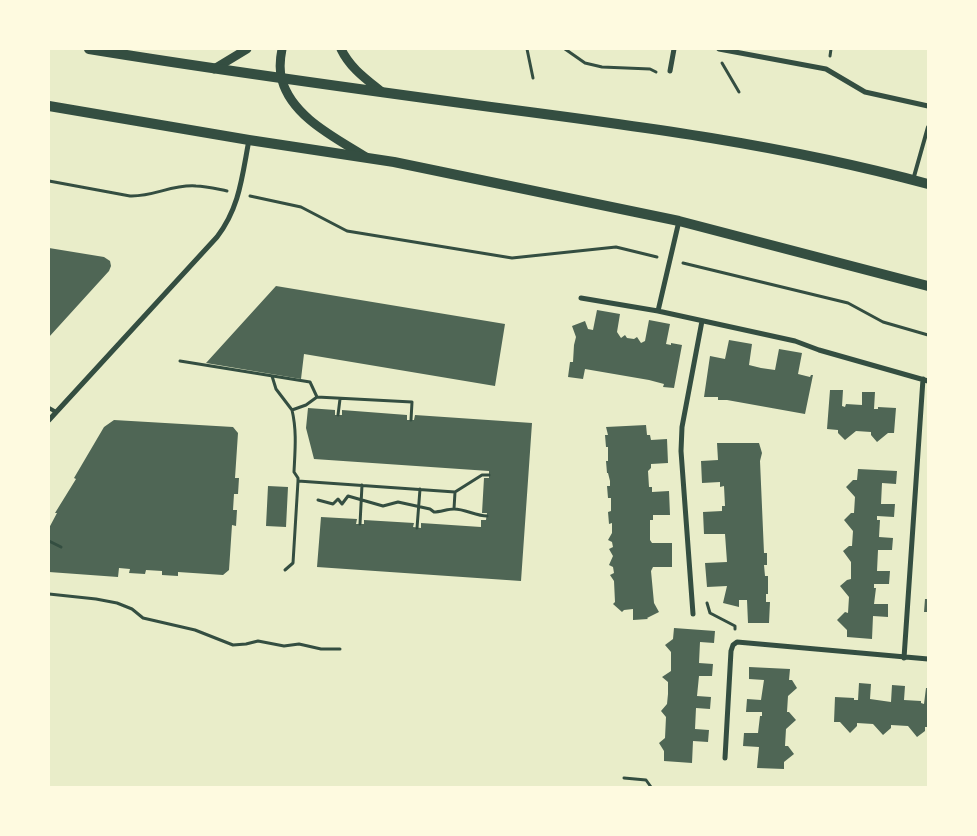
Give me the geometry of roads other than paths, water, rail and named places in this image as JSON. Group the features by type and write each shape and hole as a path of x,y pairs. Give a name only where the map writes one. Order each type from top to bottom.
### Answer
{"main road":[{"path":"89,49 281,79 654,128 766,147 928,184"},
{"path":"49,106 249,140 366,157 679,221 928,286"}],"street":[{"path":"214,69 248,49"},
{"path":"282,49 281,79 288,94 307,117 319,127 366,157"},
{"path":"341,49 349,64 382,92"},
{"path":"670,71 674,49"},
{"path":"719,49 826,69 865,92 928,106"},
{"path":"49,420 217,237 226,224 239,194 249,140"},
{"path":"658,311 679,221"},
{"path":"581,298 658,311 795,341 818,350 926,380 904,658"},
{"path":"693,614 681,451 682,427 702,322"},
{"path":"725,758 732,651 733,645 737,642 928,660"}],"lane":[{"path":"913,180 928,127"},
{"path":"49,408 56,412"}]}
